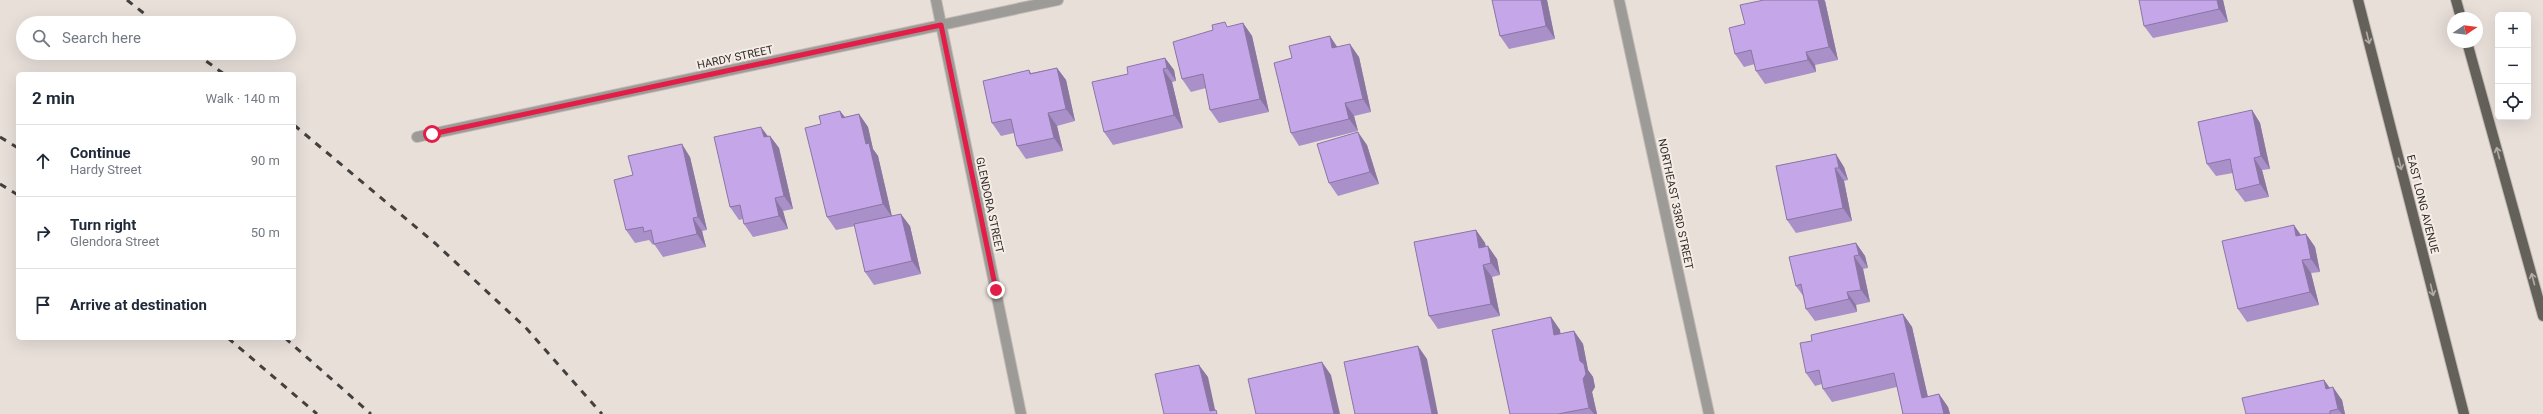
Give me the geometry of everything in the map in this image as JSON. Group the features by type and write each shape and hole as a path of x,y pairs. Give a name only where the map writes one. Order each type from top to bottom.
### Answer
{"main road":[{"name":"EAST LONG AVENUE","path":"2358,0 2464,414"},
{"path":"2456,0 2459,12"},
{"path":"2469,48 2543,316"}],"street":[{"name":"GLENDORA STREET","path":"936,0 1021,414"},
{"name":"HARDY STREET","path":"417,137 1058,0"},
{"name":"NORTHEAST 33RD STREET","path":"1619,0 1709,414"}],"building":[{"path":"1492,0 1541,0 1546,26 1500,36"},
{"path":"1764,0 1818,0 1829,47 1806,52 1808,60 1756,71 1751,50 1735,54 1729,28 1745,24 1740,5"},
{"path":"2139,0 2217,0 2219,9 2144,26"},
{"path":"1225,22 1227,27 1243,23 1260,99 1210,110 1203,74 1182,79 1173,42 1213,30 1212,25"},
{"path":"1330,36 1332,48 1350,44 1363,99 1345,103 1349,119 1291,133 1274,63 1292,58 1289,46"},
{"path":"1165,58 1167,68 1163,69 1174,115 1104,132 1092,82 1128,74 1127,67"},
{"path":"1057,68 1066,109 1048,113 1054,138 1017,146 1011,119 992,123 983,81 1029,70 1030,74"},
{"path":"2252,110 2261,156 2254,158 2260,184 2236,190 2230,159 2207,164 2198,122"},
{"path":"840,111 842,118 859,114 866,144 869,143 883,204 827,217 805,128 821,124 819,116"},
{"path":"761,127 764,137 770,136 784,196 775,198 779,216 744,224 740,205 730,207 714,137"},
{"path":"1358,132 1370,172 1329,183 1317,144"},
{"path":"682,144 698,217 693,218 697,234 654,244 651,230 644,232 643,227 626,230 614,180 633,175 628,156"},
{"path":"1836,154 1839,168 1835,168 1843,208 1787,220 1776,166"},
{"path":"901,214 912,261 865,272 854,224"},
{"path":"2294,225 2296,236 2306,234 2311,259 2302,260 2310,292 2238,309 2222,241"},
{"path":"1476,230 1479,248 1488,246 1491,263 1483,265 1491,304 1429,316 1414,242"},
{"path":"1856,243 1859,255 1854,256 1861,290 1847,292 1849,299 1806,309 1801,284 1796,286 1789,257"},
{"path":"1903,314 1922,398 1939,394 1944,414 1903,414 1894,373 1823,389 1819,370 1806,373 1800,343 1812,341 1811,335"},
{"path":"1551,317 1554,335 1574,331 1580,361 1584,364 1586,374 1583,379 1589,408 1558,414 1510,414 1492,330"},
{"path":"1418,346 1432,414 1355,414 1344,362"},
{"path":"1322,362 1334,414 1256,414 1248,379"},
{"path":"1199,365 1210,411 1216,410 1217,414 1164,414 1155,374"},
{"path":"2324,380 2326,389 2333,387 2338,409 2330,411 2330,414 2246,414 2242,398"}],"railway":[{"path":"127,0 147,16"},
{"path":"205,60 221,72"},
{"path":"296,127 436,244 527,329 602,414"},
{"path":"0,137 16,147"},
{"path":"0,184 16,194"},
{"path":"230,340 317,414"},
{"path":"287,340 371,414"}],"route":[{"path":"432,134 941,25 996,290"}]}
